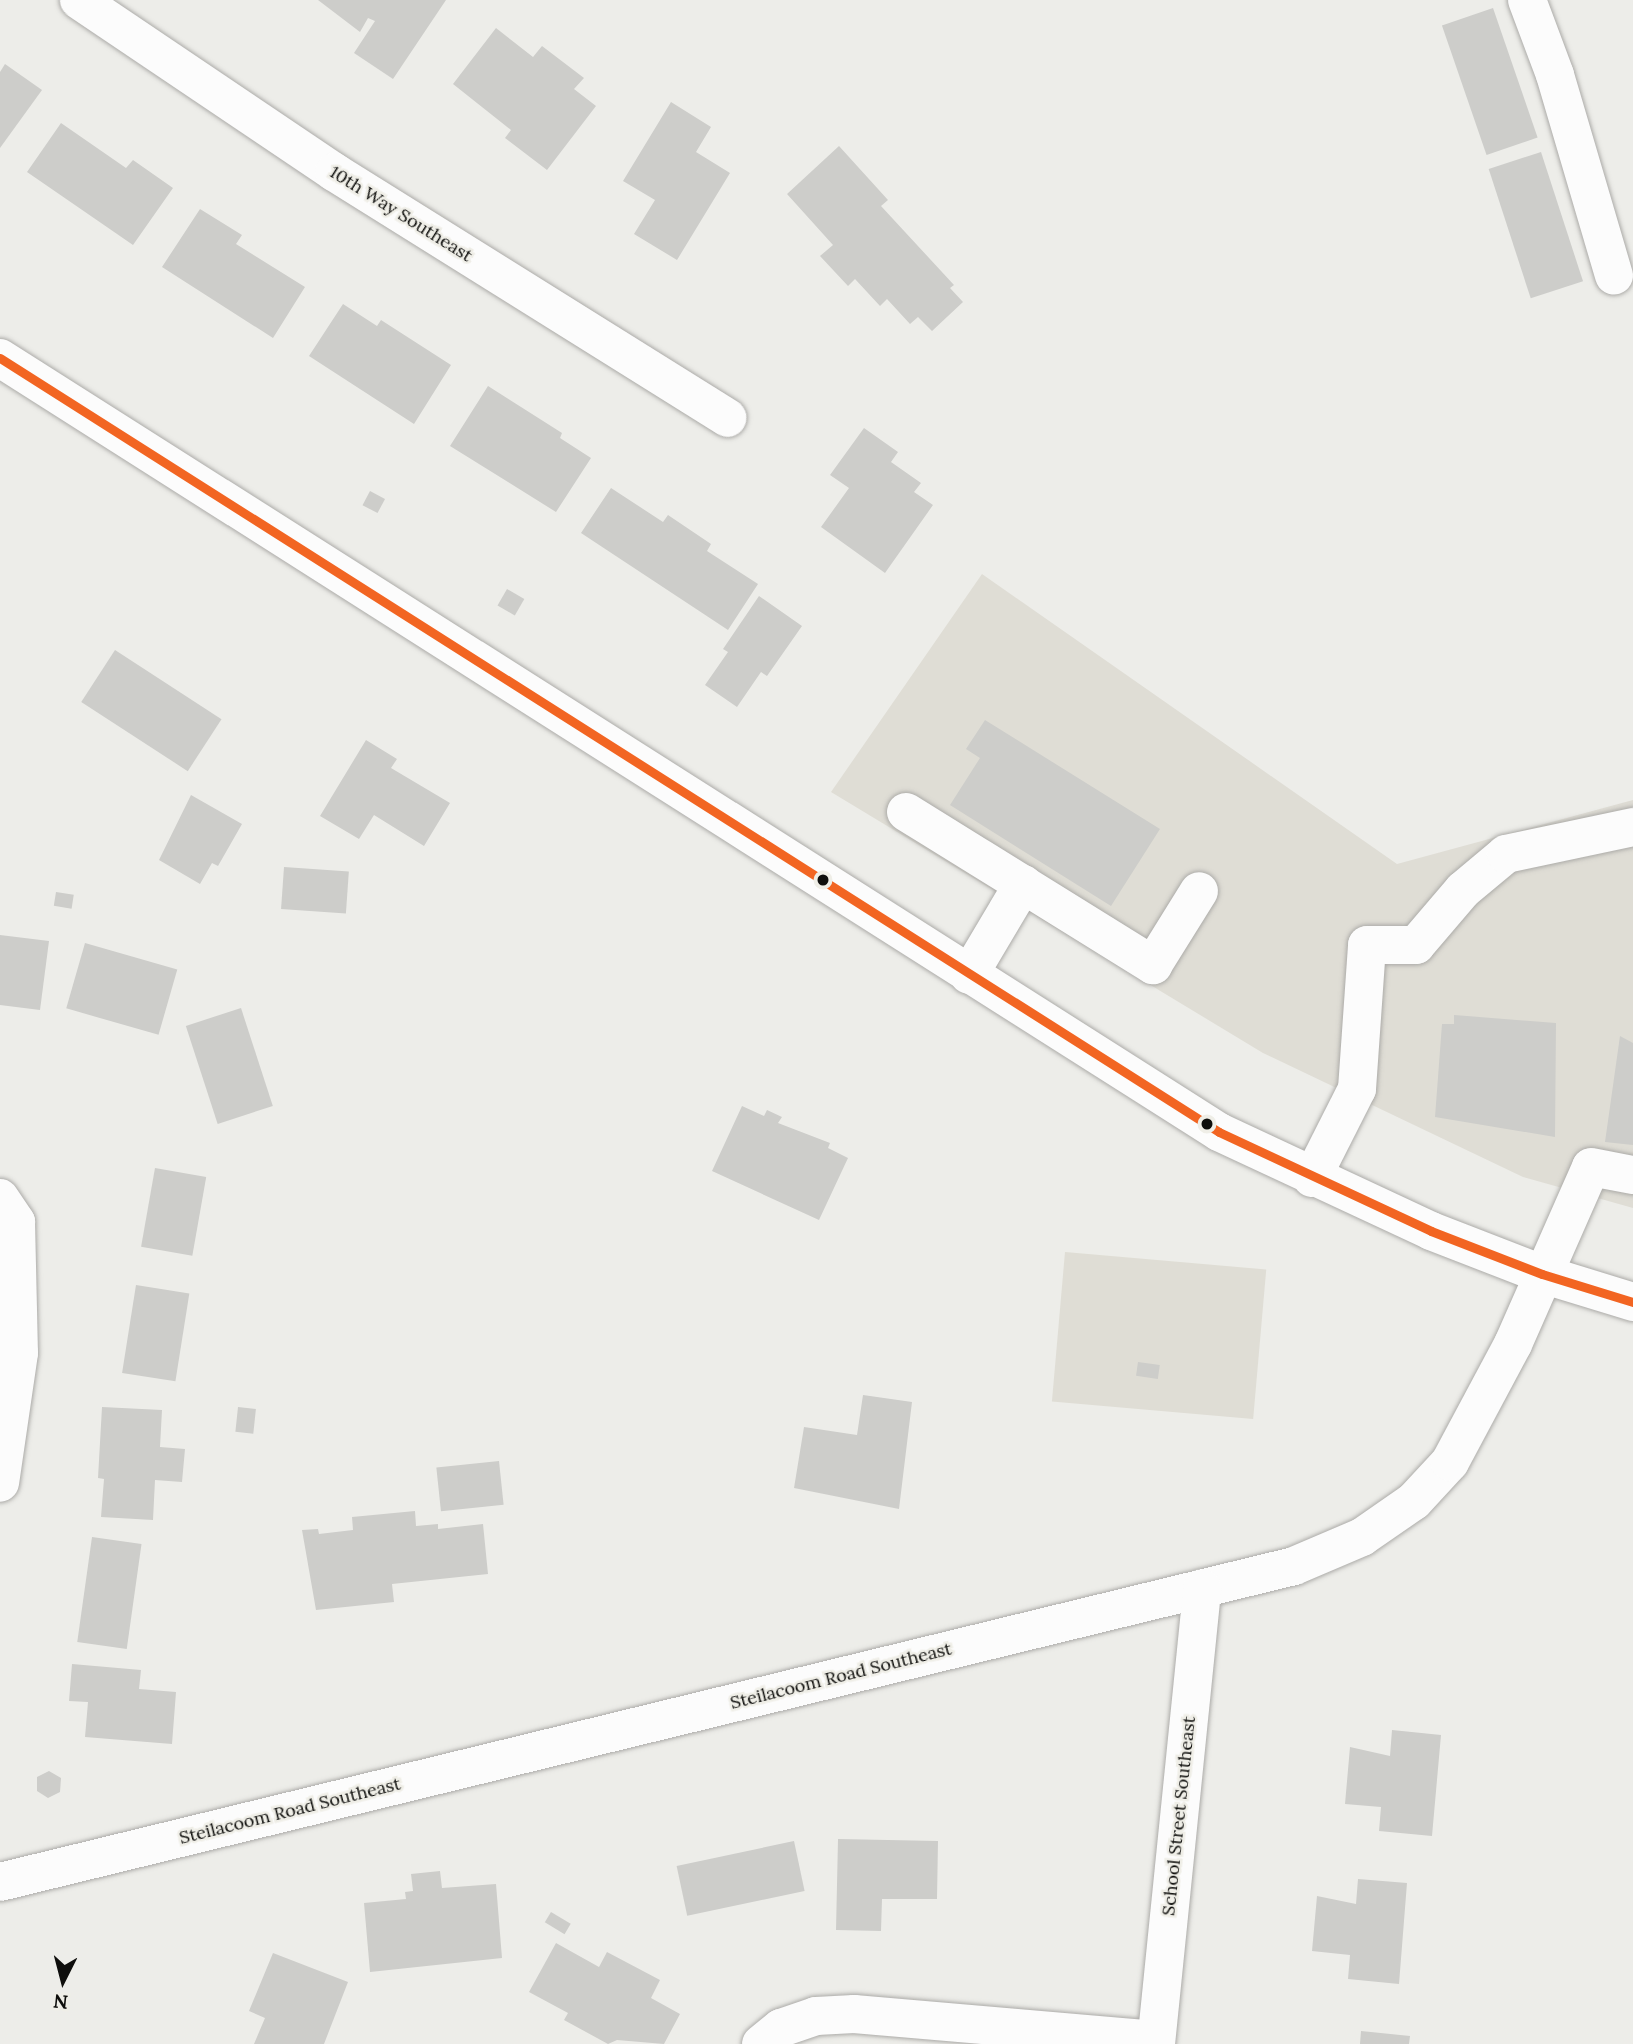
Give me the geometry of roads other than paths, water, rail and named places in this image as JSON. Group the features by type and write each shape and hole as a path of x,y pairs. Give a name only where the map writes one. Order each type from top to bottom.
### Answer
{"street":[{"name":"10th Way Southeast","path":"79,0 334,172 728,418"},
{"path":"1527,0 1555,75 1614,275"},
{"path":"0,358 1219,1132 1312,1178 1542,1274 1633,1302"},
{"path":"906,812 1153,965 1199,891"},
{"path":"1312,1178 1357,1089 1367,945 1416,945 1463,890 1506,854 1633,827"},
{"path":"969,975 1023,884"},
{"name":"Steilacoom Road Southeast","path":"0,1882 1294,1566 1362,1537 1414,1501 1450,1462 1481,1409 1591,1167 1633,1175"},
{"path":"0,1198 16,1222 19,1353 0,1483"},
{"name":"School Street Southeast","path":"1156,2042 1202,1588"},
{"path":"761,2044 781,2028 816,2016 854,2014 1156,2042"}]}
